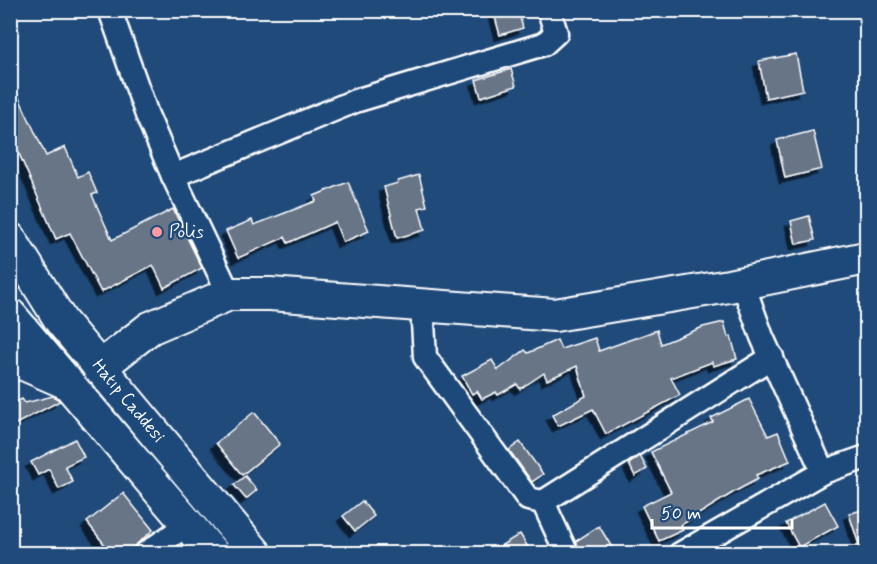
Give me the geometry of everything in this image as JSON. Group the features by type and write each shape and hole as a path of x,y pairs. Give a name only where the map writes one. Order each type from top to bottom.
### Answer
{"street":[{"path":"110,10 147,115 229,294"},
{"path":"173,176 355,100 544,44 556,33 549,10"},
{"name":"Hatıp Caddesi","path":"10,239 61,321 256,554"},
{"path":"99,368 150,328 229,294 270,294 555,315 742,284 867,258"},
{"path":"742,284 771,357 823,472"},
{"path":"422,305 425,357 528,499 543,502 771,357"},
{"name":"Hatıp Caddesi","path":"10,315 213,554"},
{"path":"10,363 24,364 67,383"},
{"path":"680,554 823,472 867,457"},
{"path":"543,502 567,554"},
{"path":"144,554 188,524"}],"building":[{"path":"493,10 518,10 523,28 500,35"},
{"path":"796,54 803,90 766,98 759,61"},
{"path":"511,69 516,86 481,97 476,80"},
{"path":"10,78 46,156 65,147 78,177 88,172 97,193 92,195 112,240 173,209 202,268 164,288 153,265 101,292 70,233 56,239 14,142 10,144"},
{"path":"813,131 822,169 785,178 777,140"},
{"path":"419,175 427,206 419,208 425,230 397,238 384,187"},
{"path":"348,182 369,231 343,242 335,222 288,243 285,237 238,258 226,231 252,220 254,225 316,201 314,196"},
{"path":"809,216 815,240 796,244 791,221"},
{"path":"724,322 728,337 731,336 737,359 713,366 712,362 671,378 680,395 606,434 593,409 558,426 552,415 586,396 577,366 547,380 544,373 520,389 517,384 498,395 496,392 482,399 477,391 472,394 462,376 492,360 498,370 525,350 528,353 557,340 561,349 595,338 599,351 657,330 661,344 703,327"},
{"path":"53,396 60,401 10,427 10,405 22,399 25,403"},
{"path":"749,399 768,436 778,432 790,461 756,475 758,479 681,525 683,530 659,541 642,506 671,492 651,452 713,422 711,418"},
{"path":"254,412 280,444 242,475 216,443"},
{"path":"75,439 84,457 65,466 73,482 59,489 49,469 38,475 31,462"},
{"path":"520,442 543,474 532,482 509,450"},
{"path":"640,456 647,469 635,476 629,464"},
{"path":"245,476 257,490 246,499 234,485"},
{"path":"123,493 153,530 125,554 112,554 87,522"},
{"path":"362,501 374,516 355,531 343,516"},
{"path":"825,502 838,526 799,547 786,523"},
{"path":"867,508 867,554 862,554 849,514"},
{"path":"599,526 616,554 581,554 576,541"},
{"path":"520,534 532,554 487,554"}],"place":[{"name":"Polis","path":"157,232"}]}
